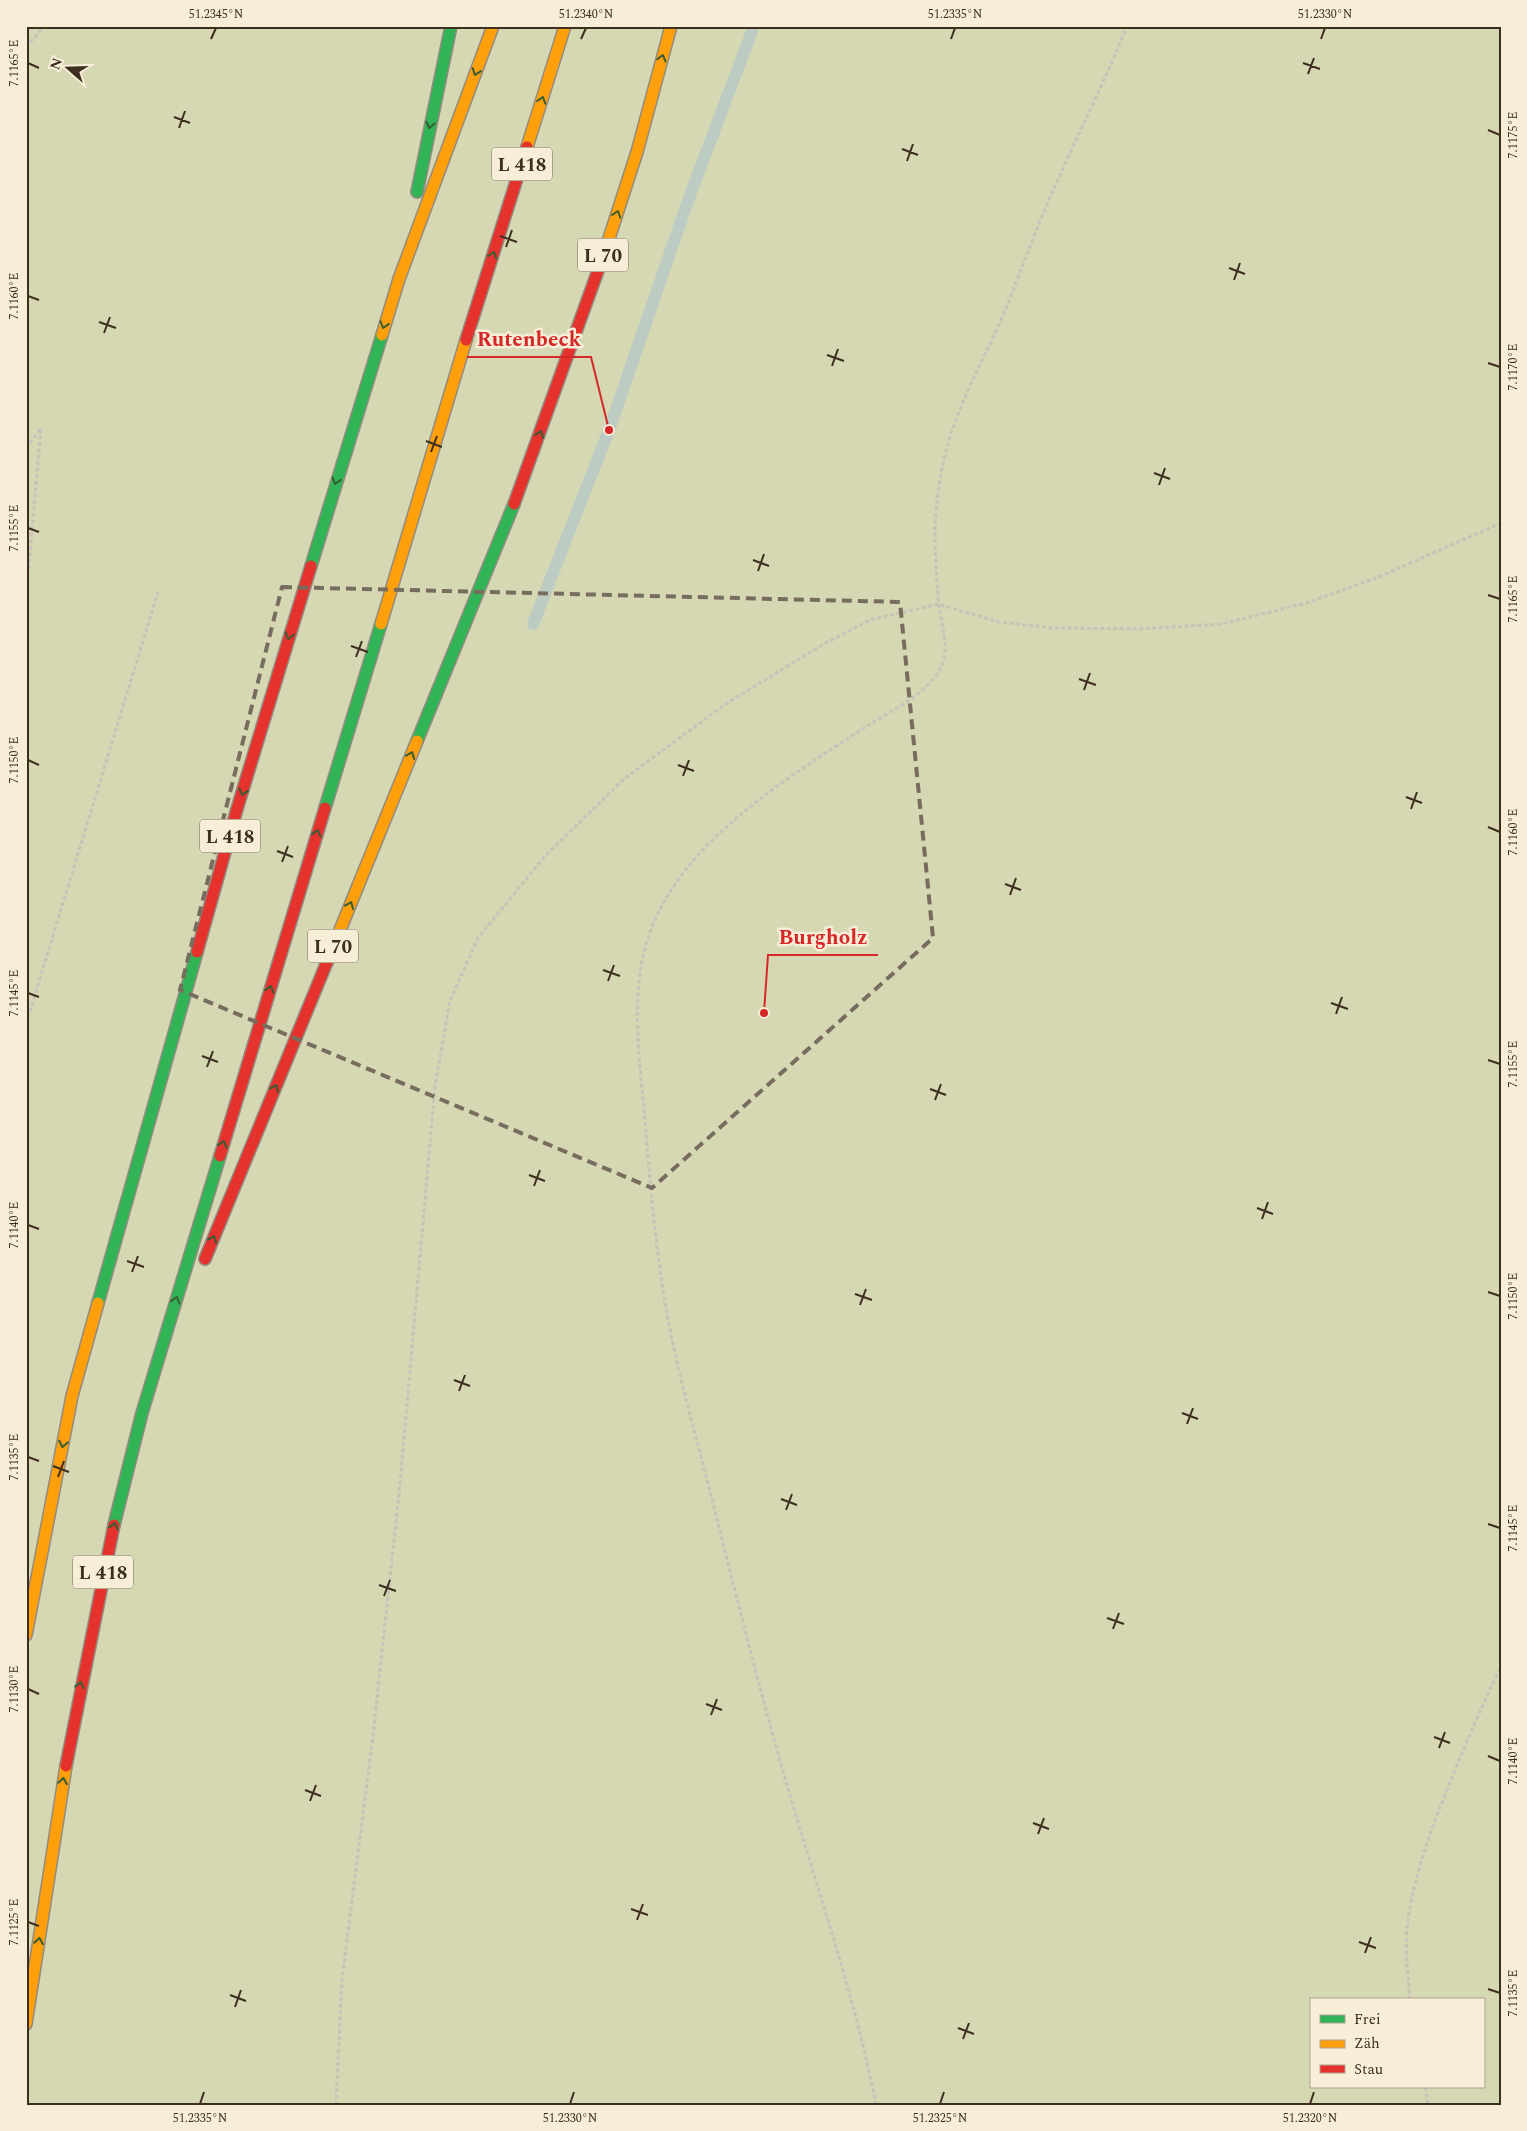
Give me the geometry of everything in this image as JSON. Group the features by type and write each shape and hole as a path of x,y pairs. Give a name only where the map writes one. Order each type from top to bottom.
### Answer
{"highway":[{"path":"398,279 451,26"},
{"name":"L 418","path":"26,1635 72,1396 238,809 398,279 493,26"},
{"name":"L 418","path":"26,2024 72,1724 114,1524 142,1413 478,302 566,26"},
{"name":"L 70","path":"202,1265 524,480 590,296 634,161 671,26"},
{"path":"142,1413 191,1293"}],"path":[{"path":"26,47 44,26"},
{"path":"876,2105 847,1986 789,1792 742,1620 673,1344 657,1250 649,1167 638,1028 639,982 644,953 652,926 666,898 697,857 735,818 785,780 908,700 934,679 943,663 946,645 938,604 935,526 942,468 949,441 960,408 1005,309 1036,228 1114,61 1127,26"},
{"path":"26,448 41,428 26,598"},
{"path":"336,2105 342,1979 373,1736 396,1523 435,1086 450,1001 478,938 545,856 624,779 724,705 822,645 870,620 938,604 999,622 1053,628 1139,629 1222,624 1306,602 1379,577 1501,523"},
{"path":"26,1024 158,592"},
{"path":"1410,1998 1407,1962 1408,1922 1417,1874 1460,1758 1501,1667"},
{"path":"1425,2088 1428,2105"}],"highlighted area":[{"path":"282,587 900,602 933,938 652,1188 180,990"}],"green space":[{"path":"26,26 1501,26 1501,2105 26,2105"}],"waterway":[{"path":"533,624 609,430 690,195 754,26"}],"traffic: fast":[{"path":"417,192 451,26"},
{"path":"311,566 382,335"},
{"path":"417,741 514,504"},
{"path":"325,808 381,624"},
{"path":"98,1303 197,952"},
{"path":"114,1525 142,1413 220,1156"}],"traffic: slow":[{"path":"382,335 399,279 493,26"},
{"path":"527,147 565,26"},
{"path":"604,254 637,152 671,26"},
{"path":"381,624 466,340"},
{"path":"327,962 417,741"},
{"path":"26,1635 72,1396 98,1303"},
{"path":"26,2024 66,1766"}],"traffic: jam":[{"path":"466,340 527,147"},
{"path":"514,504 604,254"},
{"path":"197,952 237,809 311,566"},
{"path":"220,1156 325,808"},
{"path":"205,1259 327,962"},
{"path":"66,1766 114,1525"}],"place":[{"name":"Rutenbeck","path":"609,430"},
{"name":"Burgholz","path":"764,1013"}]}
